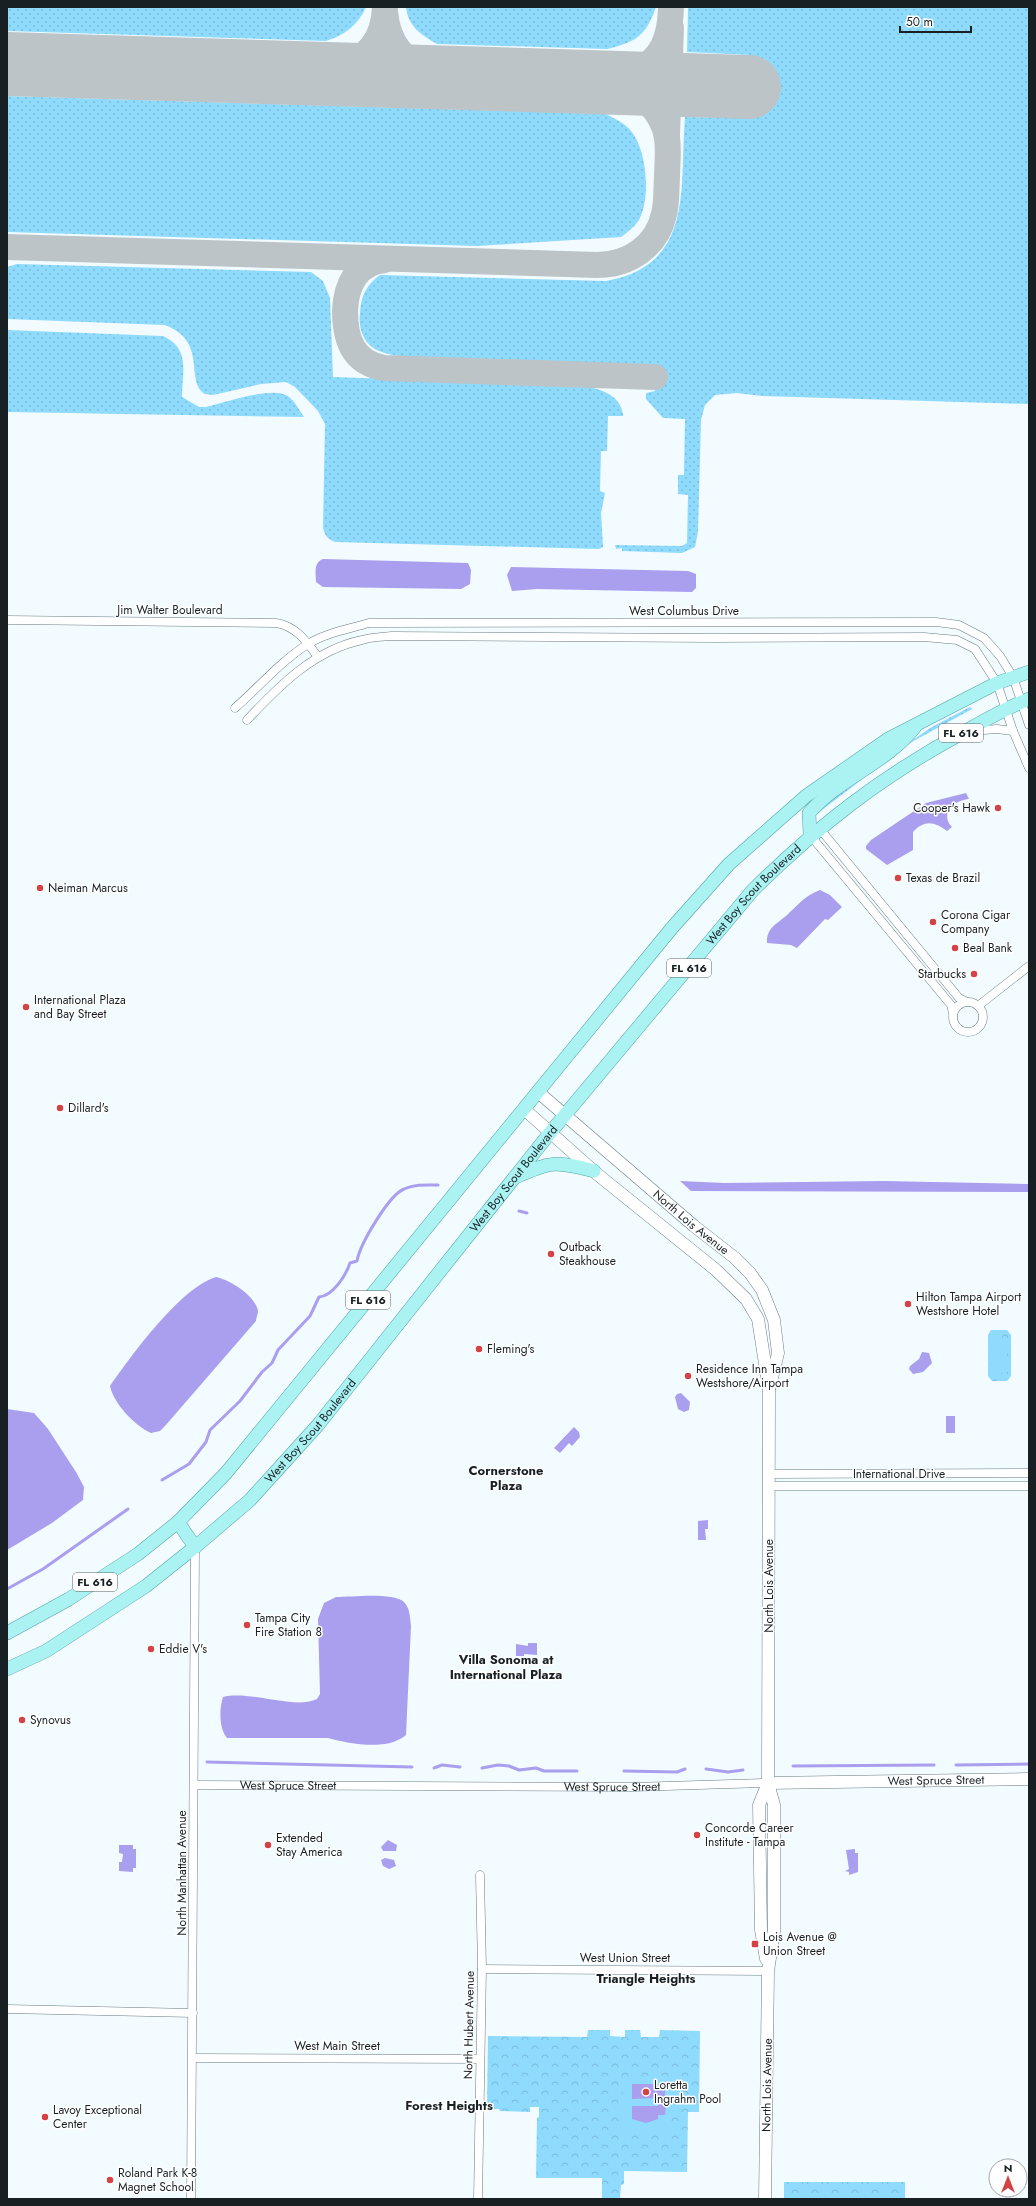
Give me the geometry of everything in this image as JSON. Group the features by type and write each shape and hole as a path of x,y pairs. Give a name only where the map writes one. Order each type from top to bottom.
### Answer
{"main road":[{"name":"FL 616","path":"7,1633 69,1599 138,1554 178,1522 226,1474 671,929 729,864 806,796 888,739 997,684 1029,672"},
{"name":"West Boy Scout Boulevard","path":"7,1669 46,1651 146,1586 250,1500 318,1425 549,1134 753,890 815,832 870,788 917,757 1005,709 1025,701"},
{"path":"815,832 810,813 820,800 904,742 917,724"},
{"path":"513,1179 551,1163 570,1165 594,1171"},
{"path":"178,1522 195,1547"}],"street":[{"name":"Jim Walter Boulevard","path":"7,620 288,624 308,644 318,657"},
{"name":"West Columbus Drive","path":"236,708 288,659 308,644 336,632 369,623 763,624 936,622 959,624 984,638 1000,656 1013,677 1025,701 1029,725"},
{"path":"247,720 279,687 318,657 362,640 392,636 705,638 924,637 957,640 975,649 997,684 1013,731 1029,768"},
{"path":"963,732 997,729 1013,731"},
{"path":"815,832 894,918 959,998 978,1006 982,1012 982,1022 980,1027 971,1032 961,1031 957,1028 953,1018 951,1005 891,933 815,832"},
{"path":"891,933 894,918"},
{"path":"978,1006 1029,966"},
{"path":"953,1013 958,1006 967,1002"},
{"name":"North Lois Avenue","path":"538,1092 694,1226 735,1258 750,1273 762,1290 774,1320 778,1353 769,1389"},
{"name":"North Lois Avenue","path":"524,1110 549,1134 716,1270 746,1299 758,1319 769,1389 768,1783 774,1804 774,1931 768,1971 766,2199"},
{"name":"International Drive","path":"769,1474 1029,1473"},
{"path":"846,1474 846,1486"},
{"path":"971,1474 971,1486"},
{"name":"International Drive","path":"769,1486 1029,1486"},
{"name":"North Manhattan Avenue","path":"191,2199 195,1785 195,1547"},
{"name":"West Spruce Street","path":"195,1785 633,1787 768,1783 1029,1779"},
{"name":"North Hubert Avenue","path":"478,2199 482,1969 480,1875"},
{"name":"West Union Street","path":"482,1969 768,1971"},
{"path":"7,2010 193,2013"},
{"name":"West Main Street","path":"193,2058 480,2059"}],"green space":[{"path":"7,7 366,7 355,24 339,36 326,41 7,31"},
{"path":"406,7 656,7 648,25 639,36 625,44 607,49 437,44 417,30 407,14"},
{"path":"688,7 1029,7 1029,404 762,396 737,393 715,395 705,405 701,420 698,532 695,547 682,553 622,551 622,548 616,549 615,545 682,546 687,543 688,495 678,494 678,475 684,475 685,419 663,418 646,399 646,393 655,391 655,366 491,361 392,355 379,351 369,345 366,341 360,325 361,307 365,291 380,275 606,281 635,272 655,258 669,240 677,218 681,195 685,117 749,118 751,55 687,52"},
{"path":"7,96 606,114 620,121 631,131 641,150 646,174 643,211 635,225 621,237 477,246 7,232"},
{"path":"17,264 311,272 323,281 330,298 333,377 584,386 603,391 618,402 623,416 608,416 607,451 601,451 600,491 605,493 601,513 603,547 599,549 336,542 331,540 326,535 323,528 325,424 318,411 295,387 286,382 261,384 213,395 205,394 199,388 196,380 194,361 187,341 178,332 165,325 7,319 7,267"},
{"path":"7,330 163,336 172,341 181,354 183,362 182,397 199,407 206,407 258,394 278,393 286,395 291,399 304,417 7,412"},
{"path":"970,707 972,709 910,743 814,816 819,806 930,728"},
{"path":"991,1330 1007,1330 1011,1335 1011,1376 1007,1381 992,1381 988,1376 988,1335"},
{"path":"992,1339 1007,1339 1007,1373 992,1373"},
{"path":"588,2030 610,2030 610,2036 625,2037 625,2030 640,2030 641,2037 659,2037 660,2030 700,2031 699,2112 688,2112 687,2172 624,2171 624,2184 621,2185 620,2199 602,2199 602,2178 536,2178 537,2118 539,2117 539,2107 530,2107 530,2112 487,2109 488,2036 587,2037"},
{"name":"Loretta Ingrahm Pool","path":"622,2078 670,2078 670,2131 621,2131 619,2106 623,2105"},
{"path":"784,2182 905,2182 905,2199 784,2199"}],"shaded area":[{"path":"323,559 468,563 471,570 470,584 461,589 323,587 316,582 316,566"},
{"path":"511,567 688,571 696,574 696,588 692,592 537,589 512,591 507,575"},
{"path":"966,793 969,799 954,805 948,812 948,822 952,827 947,831 938,825 929,823 921,825 913,832 913,850 887,865 866,849 866,846 871,840 926,803"},
{"path":"820,890 830,895 842,907 828,920 825,919 797,948 791,945 767,943 767,937 774,925 804,900"},
{"path":"680,1181 724,1183 883,1181 1029,1184 1029,1192 691,1191"},
{"path":"216,1277 235,1285 252,1299 258,1311 256,1321 165,1426 160,1431 151,1433 138,1425 126,1414 112,1393 110,1386 131,1357 172,1308 187,1294"},
{"path":"922,1352 929,1353 932,1363 923,1372 913,1374 909,1369 910,1366 919,1359"},
{"path":"681,1393 690,1402 689,1410 684,1412 678,1409 675,1397 677,1394"},
{"path":"7,1409 34,1413 48,1429 84,1487 83,1500 52,1523 7,1550"},
{"path":"946,1416 955,1416 955,1433 946,1433"},
{"path":"574,1427 579,1432 580,1437 572,1446 569,1443 560,1453 554,1448"},
{"path":"708,1520 708,1529 705,1529 706,1540 698,1540 698,1521"},
{"path":"336,1597 391,1597 404,1602 407,1607 411,1626 406,1735 398,1740 379,1745 358,1744 328,1738 227,1738 222,1729 220,1718 223,1697 246,1696 297,1702 308,1702 317,1699 320,1694 318,1619 324,1603"},
{"path":"528,1643 537,1643 537,1655 524,1654 524,1656 516,1656 516,1644 528,1646"},
{"path":"388,1840 397,1845 396,1851 383,1851 381,1847"},
{"path":"119,1845 133,1845 133,1849 136,1849 136,1868 133,1868 133,1872 119,1871 119,1862 122,1862 123,1854 119,1853"},
{"path":"855,1849 855,1853 858,1853 858,1872 849,1875 849,1872 845,1871 849,1869 846,1850"},
{"path":"385,1858 394,1860 396,1866 389,1869 383,1866 381,1860"},
{"path":"632,2084 665,2084 665,2098 667,2098 665,2115 658,2115 658,2119 646,2123 632,2119 632,2106 658,2106 658,2098 632,2099"}],"waterway":[{"path":"162,1480 189,1464 206,1442 210,1430 240,1401 262,1372 272,1363 278,1350 310,1316 319,1297 324,1296 334,1289 350,1263 357,1261 359,1253 369,1232 391,1200 398,1193 408,1187 438,1185"},
{"path":"519,1211 527,1213"},
{"path":"7,1589 43,1569 128,1509"},
{"path":"207,1762 412,1767"},
{"path":"956,1765 1029,1764"},
{"path":"434,1768 442,1765 460,1767"},
{"path":"482,1768 498,1765 509,1766 519,1770 536,1768 544,1771 577,1771"},
{"path":"793,1766 934,1765"},
{"path":"624,1771 677,1772 685,1769"},
{"path":"706,1769 728,1772 743,1770"}],"taxiway":[{"path":"232,69 304,71 328,69 350,63 368,51 380,33 385,7"},
{"path":"615,83 640,70 658,55 667,35 671,7"},
{"path":"385,12 391,37 403,55 420,67 441,74 464,77 534,78"},
{"path":"667,134 671,28"},
{"path":"7,247 597,265 620,262 640,252 648,245 660,226 666,205 668,148 665,128 661,119 649,103 633,91 615,83"},
{"path":"384,260 374,262 366,266 354,277 350,285 345,311 347,331 353,348 365,361 373,365 384,368 655,377"}],"runway":[{"path":"7,64 749,87"}],"place":[{"name":"Cooper's Hawk","path":"998,808"},
{"name":"Texas de Brazil","path":"898,878"},
{"name":"Neiman Marcus","path":"40,888"},
{"name":"Corona Cigar Company","path":"933,922"},
{"name":"Beal Bank","path":"955,948"},
{"name":"Starbucks","path":"974,974"},
{"name":"International Plaza and Bay Street","path":"26,1007"},
{"name":"Dillard's","path":"60,1108"},
{"name":"Outback Steakhouse","path":"551,1254"},
{"name":"Hilton Tampa Airport Westshore Hotel","path":"908,1304"},
{"name":"Fleming's","path":"479,1349"},
{"name":"Residence Inn Tampa Westshore/Airport","path":"688,1376"},
{"name":"Tampa City Fire Station 8","path":"247,1625"},
{"name":"Eddie V's","path":"151,1649"},
{"name":"Synovus","path":"22,1720"},
{"name":"Concorde Career Institute - Tampa","path":"697,1835"},
{"name":"Extended Stay America","path":"268,1845"},
{"name":"Lois Avenue @ Union Street","path":"755,1944"},
{"name":"Loretta Ingrahm Pool","path":"646,2092"},
{"name":"Lavoy Exceptional Center","path":"45,2117"},
{"name":"Roland Park K-8 Magnet School","path":"110,2180"}],"district":[{"name":"Cornerstone Plaza","path":"506,1478"},
{"name":"Villa Sonoma at International Plaza","path":"506,1666"},
{"name":"Triangle Heights","path":"646,1978"},
{"name":"Forest Heights","path":"449,2105"}]}
